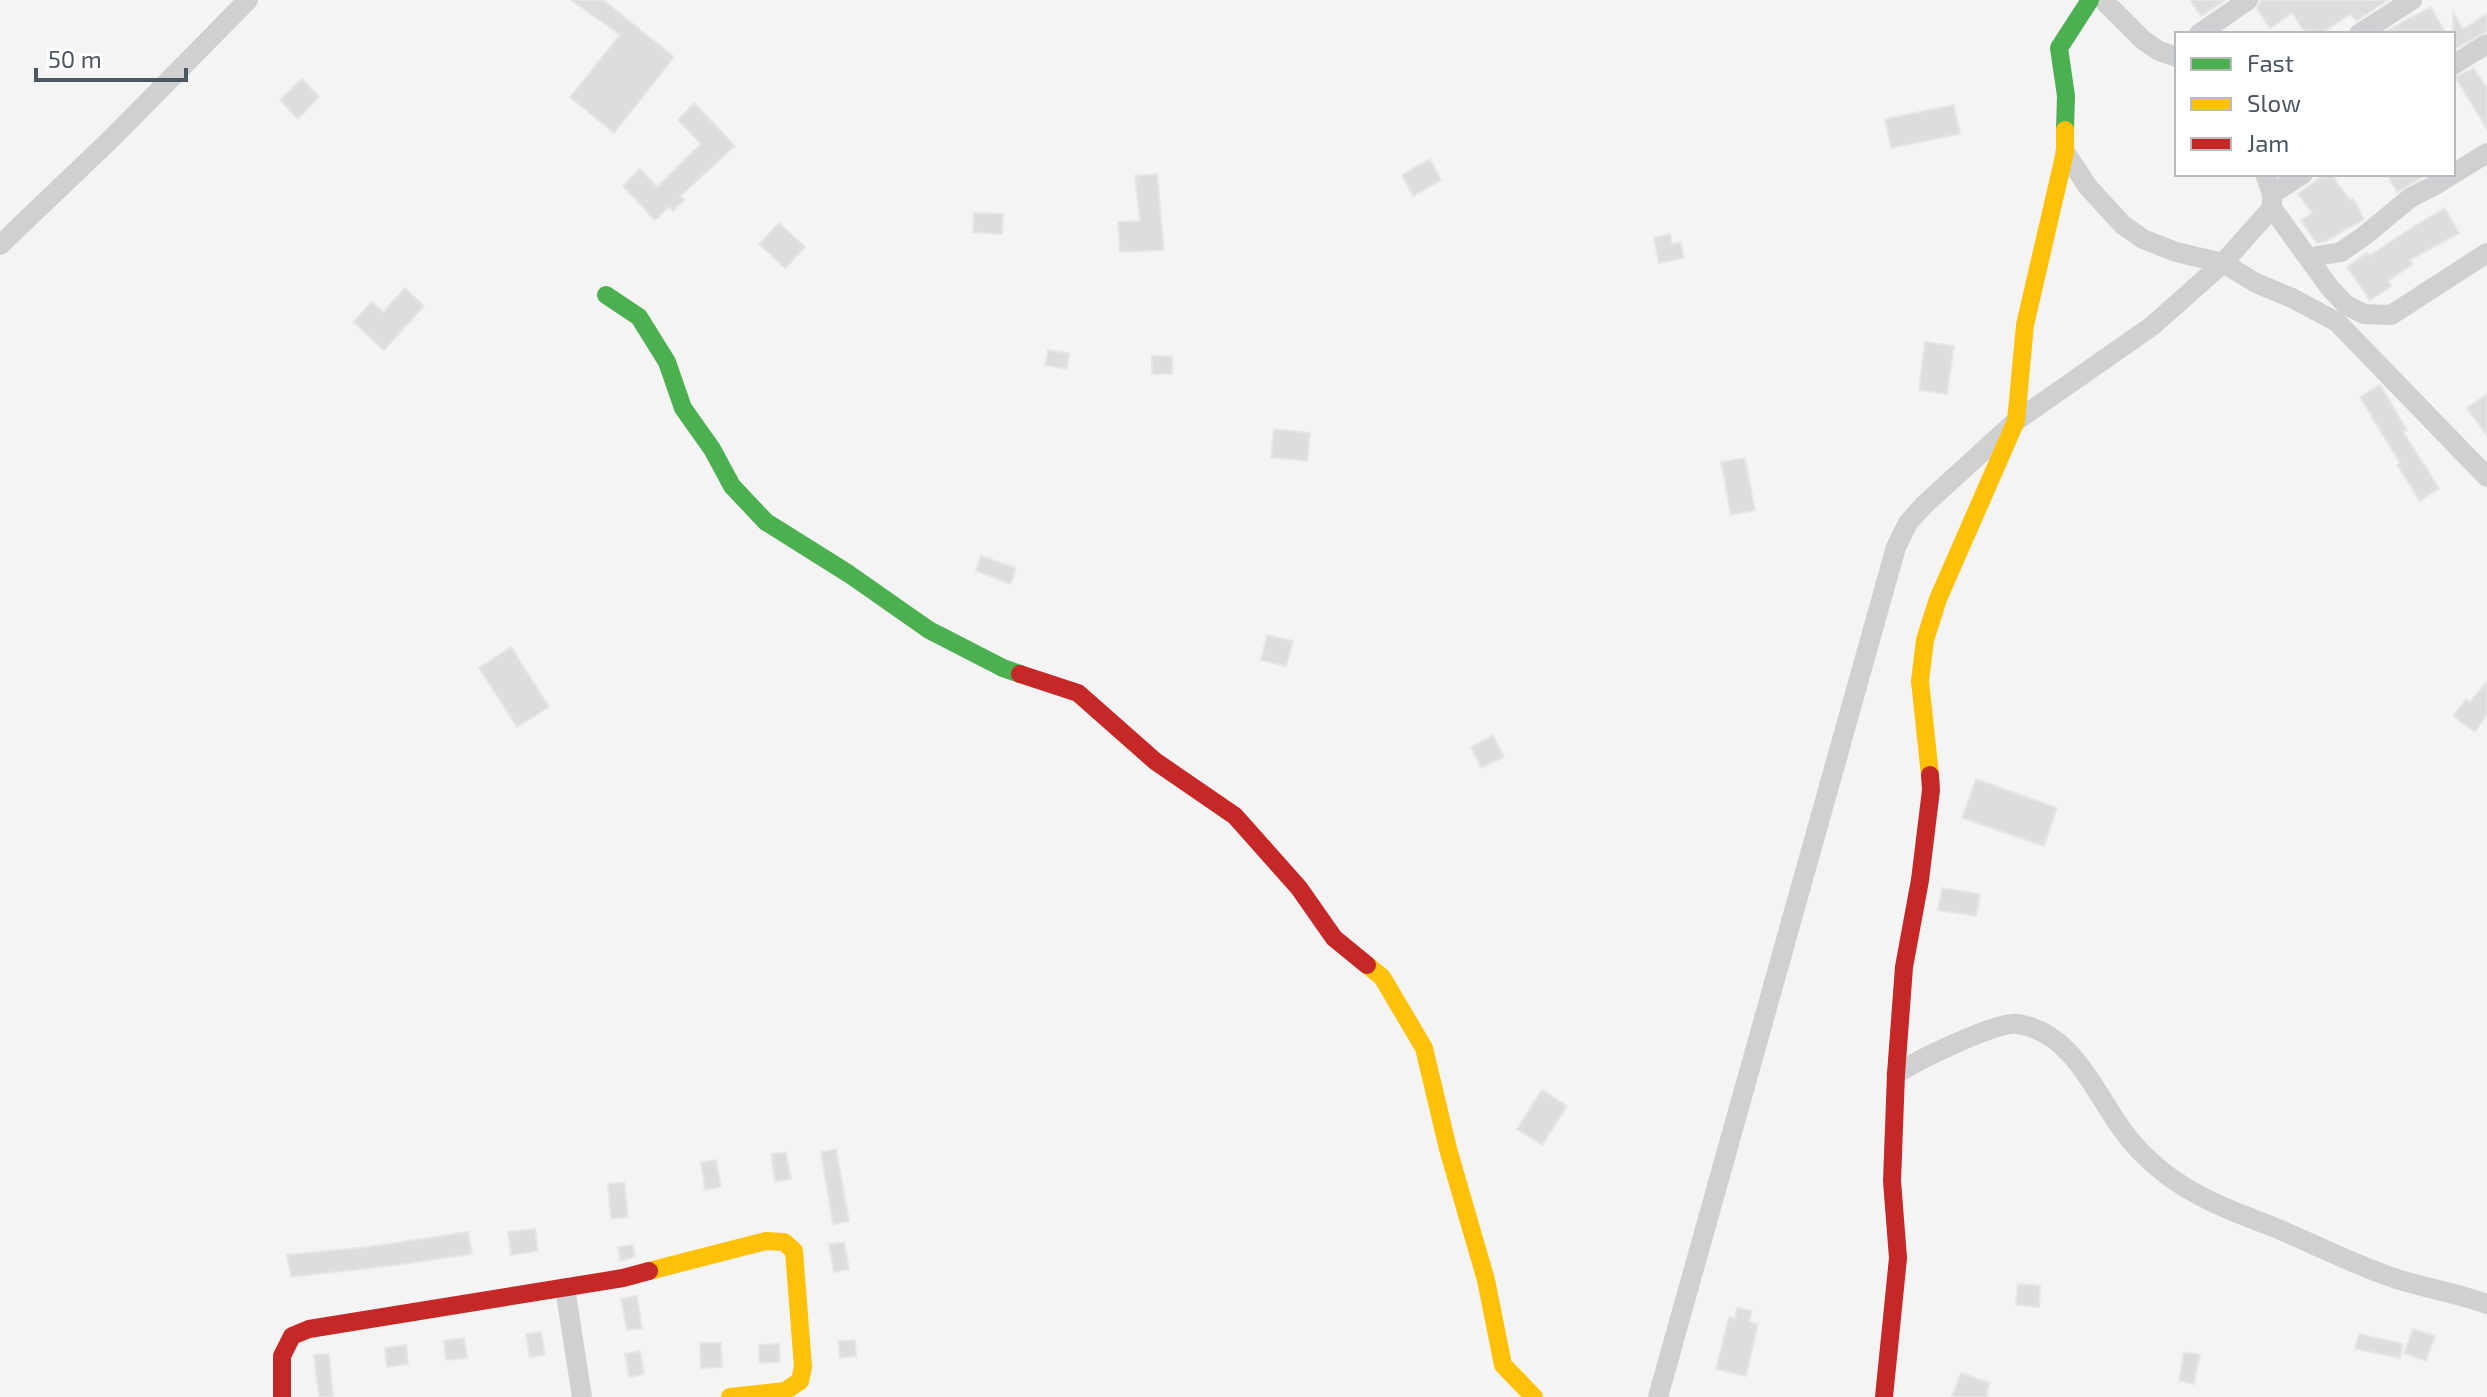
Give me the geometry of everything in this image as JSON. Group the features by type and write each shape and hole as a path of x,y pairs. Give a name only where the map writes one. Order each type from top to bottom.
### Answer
{"street":[{"path":"0,245 112,138 248,0"},
{"path":"1884,1397 1898,1258 1892,1181 1904,967 1920,880 1931,790 1920,681 1925,640 1938,599 2016,421 2025,325 2065,152 2066,96 2059,48 2090,0"},
{"path":"2103,0 2143,40 2159,51 2175,55"},
{"path":"2202,32 2248,0"},
{"path":"2362,32 2412,0"},
{"path":"2455,64 2487,44"},
{"path":"2065,152 2088,187 2123,225 2143,239 2176,252 2223,263 2256,283 2341,314 2391,315 2487,253"},
{"path":"2455,173 2487,153"},
{"path":"2266,176 2272,201 2341,314 2419,405 2487,477"},
{"path":"1658,1397 1896,547 1908,523 2016,421 2152,326 2223,263 2272,201 2301,176"},
{"path":"2311,261 2317,256 2341,252 2410,198 2450,176"},
{"path":"606,295 639,317 667,362 683,408 712,449 732,486 766,522 849,574 929,630 1003,668 1078,693 1155,761 1235,816 1299,888 1334,938 1382,977 1424,1048 1448,1149 1486,1280 1503,1365 1534,1397"},
{"path":"1896,1074 1920,1059 1998,1025 2018,1024 2048,1036 2070,1053 2088,1075 2123,1131 2163,1173 2195,1192 2380,1273 2487,1304"},
{"path":"282,1397 282,1356 292,1336 309,1329 623,1278 766,1241 784,1242 794,1251 803,1367 800,1381 785,1391 730,1397"},
{"path":"565,1288 582,1397"}],"building":[{"path":"571,0 603,0 674,57 614,133 570,97 620,35"},
{"path":"2190,0 2225,0 2201,16"},
{"path":"2261,0 2388,0 2356,21 2351,14 2323,32 2305,32 2292,13 2270,28 2257,9"},
{"path":"2431,7 2445,32 2386,32"},
{"path":"2453,12 2463,29 2487,14 2487,31 2455,49"},
{"path":"2474,68 2487,89 2487,129 2455,77"},
{"path":"302,79 319,97 298,119 280,100"},
{"path":"694,103 735,146 680,196 684,200 673,211 669,207 655,220 623,186 640,169 657,187 701,144 678,120"},
{"path":"1954,105 1960,134 1891,148 1885,119"},
{"path":"1430,159 1441,180 1413,196 1402,175"},
{"path":"1157,174 1164,250 1120,252 1118,222 1140,221 1135,176"},
{"path":"2322,176 2332,176 2350,200 2353,198 2364,219 2317,243 2301,221 2312,213 2298,194"},
{"path":"2388,176 2425,176 2397,192"},
{"path":"2445,208 2459,233 2410,260 2413,264 2388,281 2391,286 2370,300 2347,267"},
{"path":"974,213 1003,214 1002,234 973,232"},
{"path":"779,223 805,247 785,268 759,244"},
{"path":"1670,234 1672,244 1681,242 1684,258 1659,263 1654,238"},
{"path":"405,288 424,306 384,350 353,322 372,302 383,312"},
{"path":"1925,342 1954,346 1947,394 1919,390"},
{"path":"1048,350 1069,353 1067,369 1045,365"},
{"path":"1152,356 1172,356 1172,374 1152,374"},
{"path":"2380,385 2407,430 2403,432 2439,488 2420,501 2360,397"},
{"path":"2487,394 2487,436 2467,408"},
{"path":"1274,429 1310,433 1307,461 1271,457"},
{"path":"1745,458 1755,510 1731,515 1721,462"},
{"path":"981,556 1016,568 1011,584 976,571"},
{"path":"1267,635 1293,641 1286,666 1261,660"},
{"path":"511,647 549,707 517,727 479,668"},
{"path":"2487,682 2487,714 2475,732 2453,716 2466,699 2470,702"},
{"path":"1493,735 1504,757 1481,768 1471,747"},
{"path":"1976,779 2057,808 2044,846 1962,818"},
{"path":"1942,888 1980,894 1976,916 1938,910"},
{"path":"1542,1090 1567,1106 1542,1145 1517,1129"},
{"path":"836,1149 849,1221 833,1224 821,1152"},
{"path":"786,1152 791,1179 775,1182 771,1154"},
{"path":"716,1160 721,1187 705,1190 701,1162"},
{"path":"624,1182 628,1217 611,1219 608,1184"},
{"path":"535,1229 538,1251 511,1255 508,1232"},
{"path":"468,1232 472,1254 291,1277 287,1255"},
{"path":"844,1242 849,1269 834,1272 829,1244"},
{"path":"633,1245 635,1257 620,1261 618,1247"},
{"path":"2018,1284 2040,1286 2039,1307 2016,1305"},
{"path":"637,1296 642,1329 627,1330 621,1299"},
{"path":"1737,1308 1752,1311 1749,1322 1758,1324 1746,1376 1716,1369 1729,1317 1735,1318"},
{"path":"2413,1329 2435,1336 2426,1361 2404,1353"},
{"path":"541,1332 545,1355 530,1357 526,1334"},
{"path":"2359,1334 2403,1344 2400,1358 2355,1349"},
{"path":"464,1338 467,1358 446,1360 444,1341"},
{"path":"855,1340 856,1356 840,1358 838,1341"},
{"path":"700,1343 721,1343 722,1367 701,1368"},
{"path":"779,1344 780,1362 759,1363 759,1345"},
{"path":"406,1345 408,1364 387,1367 385,1348"},
{"path":"640,1351 644,1374 629,1377 625,1354"},
{"path":"2184,1352 2200,1355 2194,1384 2179,1381"},
{"path":"329,1354 333,1397 319,1397 314,1355"},
{"path":"1961,1373 1990,1383 1986,1397 1952,1397"}],"traffic: fast":[{"path":"2065,130 2066,96 2059,48 2090,0"},
{"path":"606,295 639,317 667,362 683,408 712,449 732,486 766,522 849,574 929,630 1020,674"}],"traffic: slow":[{"path":"1930,775 1920,681 1925,640 1938,599 2016,421 2025,325 2065,152 2065,130"},
{"path":"1367,965 1382,977 1424,1048 1448,1149 1486,1280 1503,1365 1534,1397"},
{"path":"649,1271 766,1241 784,1242 794,1251 803,1367 800,1381 785,1391 730,1397"}],"traffic: jam":[{"path":"1020,674 1078,693 1155,761 1235,816 1299,888 1334,938 1367,965"},
{"path":"1884,1397 1898,1258 1892,1181 1896,1074 1904,967 1920,880 1931,790 1930,775"},
{"path":"282,1397 282,1356 292,1336 309,1329 623,1278 649,1271"}]}
